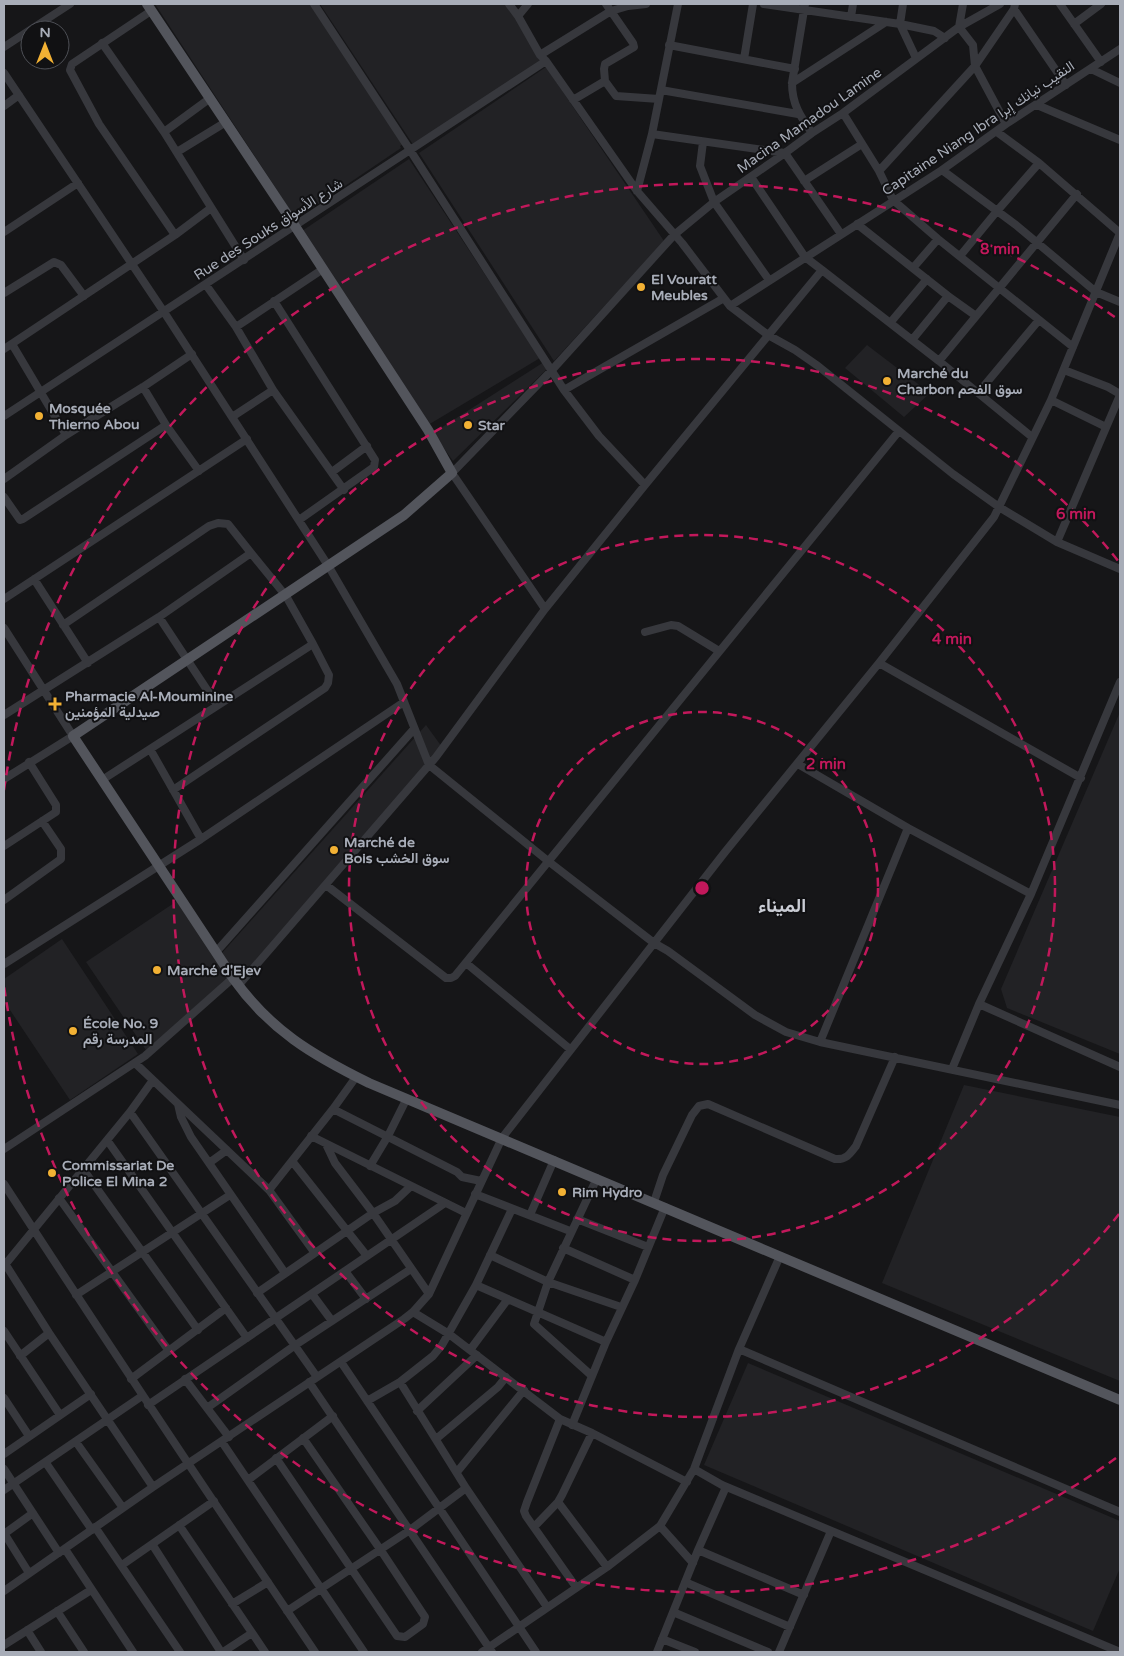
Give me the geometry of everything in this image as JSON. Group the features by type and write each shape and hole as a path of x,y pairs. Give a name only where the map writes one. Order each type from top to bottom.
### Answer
{"main road":[{"path":"149,7 428,430 452,473 404,515 286,596 73,736 235,982 272,1023 313,1054 406,1100 502,1138 1120,1400"}],"street":[{"path":"45,20 70,4"},
{"path":"314,4 564,390 599,436 645,485"},
{"path":"509,4 543,58 637,191 686,249 730,306 768,335 818,366 953,474 999,507 1057,542 1120,569"},
{"path":"518,16 528,4"},
{"path":"606,4 634,47 605,64 605,81 616,96 659,99"},
{"name":"Rue des Souks شارع الأسواق","path":"4,416 410,150 611,11 628,6 646,4"},
{"path":"637,191 652,134 678,4"},
{"path":"744,59 753,4"},
{"path":"764,4 804,7 851,17 900,24 934,31 945,38"},
{"path":"851,17 853,4"},
{"path":"903,4 900,24 916,58"},
{"path":"963,4 959,27 973,45 975,66 1006,124"},
{"name":"Macina Mamadou Lamine","path":"452,473 552,370 674,235 714,202 812,132 843,113 959,27 1000,4"},
{"path":"1060,4 1101,62"},
{"path":"1074,24 1101,4"},
{"path":"879,170 975,66 1014,6 1066,85"},
{"path":"149,7 72,64 70,73 99,124 175,235"},
{"path":"804,7 792,95 798,114 812,132"},
{"path":"792,84 886,22"},
{"path":"4,48 20,37"},
{"path":"102,43 164,132 244,260"},
{"path":"669,45 795,69"},
{"name":"Capitaine Niang Ibra النقيب نيانك إبرا","path":"730,306 942,170 1006,124 1120,49"},
{"path":"1091,69 1120,83"},
{"path":"4,73 192,354 329,566 397,684 429,765 654,943 668,951 756,1015 786,1032 820,1042 1120,1105"},
{"path":"573,100 605,81"},
{"path":"660,90 798,114"},
{"path":"4,106 19,95"},
{"path":"164,132 209,99"},
{"path":"1036,105 1120,140"},
{"path":"843,113 879,170 893,200 938,239 1073,347"},
{"path":"177,152 226,122"},
{"path":"4,1591 122,1508 413,1312 429,1294 502,1138 725,852 798,764 983,532 999,507 1051,400 1120,233 1077,194 997,132"},
{"path":"652,134 785,153 840,234"},
{"path":"703,142 700,166 714,202 769,280"},
{"path":"804,181 862,144"},
{"path":"960,256 1039,163"},
{"path":"942,170 997,211 1096,292 1120,302"},
{"path":"751,177 805,257 940,361 1032,437"},
{"path":"4,232 78,184"},
{"path":"940,361 1077,194"},
{"path":"4,349 175,235 211,208"},
{"path":"853,226 913,268 976,316"},
{"path":"913,268 938,239"},
{"path":"4,293 54,262 61,265 84,296"},
{"path":"236,327 323,269"},
{"path":"4,1150 145,1056 235,982 326,885 429,765 545,609 822,270"},
{"path":"890,323 926,279"},
{"path":"206,285 236,327 273,390 344,490"},
{"path":"912,340 948,296"},
{"path":"564,390 724,298"},
{"path":"274,301 375,460 374,467 299,520"},
{"path":"978,393 1039,320"},
{"path":"12,344 66,435"},
{"path":"4,479 66,435 192,354"},
{"path":"1057,542 1120,395 1108,388 1064,370"},
{"path":"143,387 166,425 199,471"},
{"path":"232,417 273,390"},
{"path":"1051,400 1106,428"},
{"path":"4,497 16,517 20,520 23,519 166,425"},
{"path":"326,885 446,978 455,976 899,431"},
{"path":"4,599 247,439"},
{"path":"332,472 366,446"},
{"path":"452,473 545,609"},
{"path":"63,625 208,526 218,523 228,524 286,596 329,675 328,684 311,698 173,790"},
{"path":"4,715 159,617 251,553"},
{"path":"34,579 88,663"},
{"path":"159,617 217,705"},
{"path":"645,632 671,625 678,626 719,651"},
{"path":"4,628 73,736 4,779"},
{"path":"102,780 313,644"},
{"path":"879,663 1081,778"},
{"path":"952,1069 979,1004 1031,894 1120,682"},
{"path":"4,964 201,839 404,702"},
{"path":"216,952 414,730"},
{"path":"150,749 201,839"},
{"path":"4,846 56,812 56,805 30,762"},
{"path":"798,764 908,828 1031,894"},
{"path":"4,900 61,859 61,849 42,821"},
{"path":"820,1042 908,828"},
{"path":"466,963 570,1049"},
{"path":"979,1004 1120,1067"},
{"path":"654,1202 663,1175 692,1115 699,1106 708,1104 835,1159 842,1160 856,1146 895,1057"},
{"path":"135,1063 269,1190 314,1252"},
{"path":"269,1190 333,1109 356,1076"},
{"path":"153,1080 130,1112 4,1264 153,1487"},
{"path":"370,1166 406,1100"},
{"path":"178,1104 184,1124 209,1164 285,1272"},
{"path":"333,1109 457,1172 462,1177 481,1181"},
{"path":"130,1112 317,1377"},
{"path":"311,1136 466,1213"},
{"path":"107,1140 247,1338"},
{"path":"326,1144 335,1163 373,1213 429,1294"},
{"path":"209,1164 227,1150"},
{"path":"530,1215 554,1160"},
{"path":"292,1161 366,1256"},
{"path":"83,1169 198,1330"},
{"path":"592,1376 534,1324 562,1248 597,1178"},
{"path":"4,1184 142,1396 190,1464 315,1652"},
{"path":"257,1293 314,1252 373,1213 395,1201 411,1186"},
{"path":"475,1194 570,1231"},
{"path":"76,1295 230,1195"},
{"path":"59,1198 169,1351"},
{"path":"148,1405 445,1203"},
{"path":"572,1425 665,1207"},
{"path":"368,1401 400,1382 433,1356 449,1334 476,1285 512,1209"},
{"path":"577,1219 648,1247"},
{"path":"562,1248 635,1280"},
{"path":"490,1255 548,1282 622,1307"},
{"path":"309,1382 410,1530 488,1651 547,1607 607,1567 660,1526 694,1469 739,1349 780,1256"},
{"path":"207,1408 294,1346 411,1269"},
{"path":"345,1271 366,1298"},
{"path":"476,1285 606,1342"},
{"path":"312,1294 332,1321"},
{"path":"416,1411 473,1353 508,1299"},
{"path":"131,1378 226,1308"},
{"path":"413,1312 449,1334 560,1419 592,1433 687,1482"},
{"path":"4,1331 60,1416"},
{"path":"20,1356 49,1333"},
{"path":"739,1349 1120,1512"},
{"path":"341,1362 536,1652"},
{"path":"436,1439 492,1392 506,1377"},
{"path":"185,1379 229,1437"},
{"path":"400,1382 416,1411 436,1439 466,1488 547,1607"},
{"path":"457,1472 524,1390"},
{"path":"4,1454 91,1394"},
{"path":"4,1490 142,1396"},
{"path":"4,1398 29,1436"},
{"path":"248,1480 332,1416"},
{"path":"560,1419 525,1507 526,1516 576,1588"},
{"path":"534,1528 558,1502 592,1433"},
{"path":"276,1458 397,1636 405,1637 423,1624 425,1618 303,1438"},
{"path":"76,1442 122,1508"},
{"path":"222,1442 364,1652"},
{"path":"46,1463 122,1564 180,1652"},
{"path":"4,1469 33,1513 91,1590 133,1652"},
{"path":"694,1469 726,1487 1120,1652"},
{"path":"657,1652 672,1612 726,1487"},
{"path":"287,1611 410,1530 466,1488"},
{"path":"122,1564 214,1501"},
{"path":"558,1502 607,1567"},
{"path":"29,1573 4,1534 33,1513"},
{"path":"179,1525 265,1652"},
{"path":"660,1526 693,1563"},
{"path":"779,1652 831,1531"},
{"path":"152,1544 222,1652 252,1633"},
{"path":"698,1550 804,1595"},
{"path":"232,1604 268,1582"},
{"path":"685,1582 790,1627"},
{"path":"4,1645 91,1590"},
{"path":"57,1611 84,1652"},
{"path":"672,1612 768,1652"},
{"path":"27,1630 41,1652"},
{"path":"662,1639 695,1652"}],"shaded area":[{"path":"155,4 310,4 405,143 400,146 401,148 296,219"},
{"path":"320,4 506,4 544,60 414,146"},
{"path":"546,67 664,241 554,361 419,153"},
{"path":"409,159 540,358 428,425 302,231"},
{"name":"Marché du Charbon سوق الفحم","path":"867,345 930,393 904,417 845,368"},
{"path":"544,362 548,368 453,461 433,433"},
{"path":"1120,712 1120,1054 1007,1008 1001,989"},
{"name":"Marché de Bois سوق الخشب","path":"426,725 442,747 240,981 222,953"},
{"name":"Marché d'Ejev","path":"177,901 228,978 146,1050 86,962"},
{"name":"École No. 9 المدرسة رقم","path":"62,939 138,1054 70,1100 4,1001 4,979"},
{"path":"964,1085 1120,1117 1120,1381 882,1283"},
{"path":"748,1363 1120,1521 1120,1568 1093,1631 704,1465"}],"place":[{"name":"El Vouratt Meubles","path":"641,287"},
{"name":"Marché du Charbon سوق الفحم","path":"887,381"},
{"name":"Mosquée Thierno Abou","path":"39,416"},
{"name":"Star","path":"468,425"},
{"name":"Pharmacie Al-Mouminine صيدلية المؤمنين","path":"55,704"},
{"name":"Marché de Bois سوق الخشب","path":"334,850"},
{"name":"Marché d'Ejev","path":"157,970"},
{"name":"École No. 9 المدرسة رقم","path":"73,1031"},
{"name":"Commissariat De Police El Mina 2","path":"52,1173"},
{"name":"Rim Hydro","path":"562,1192"}],"district":[{"name":"الميناء","path":"782,905"}]}
